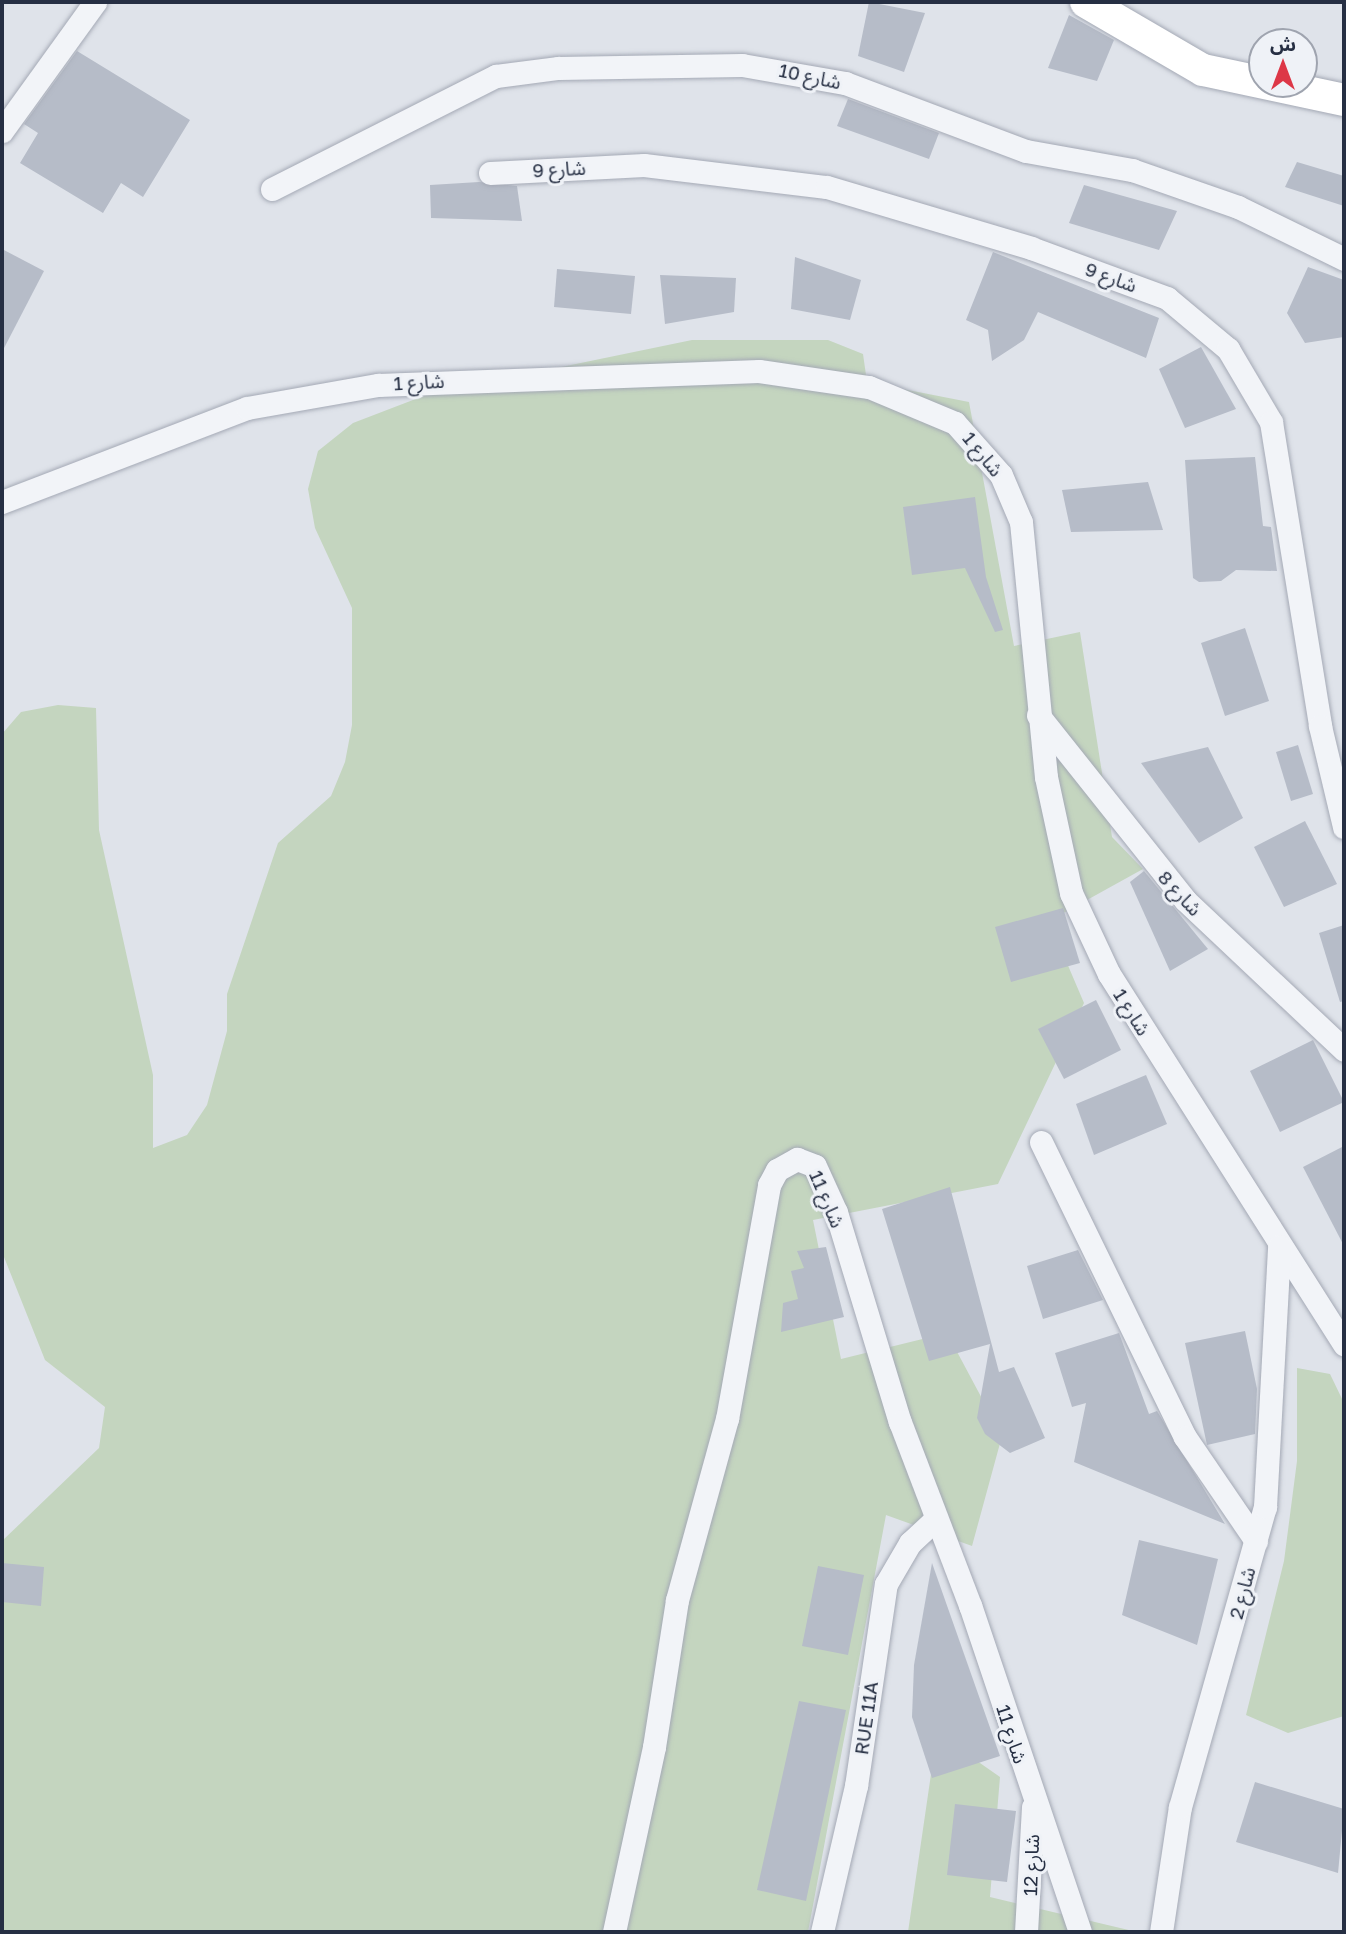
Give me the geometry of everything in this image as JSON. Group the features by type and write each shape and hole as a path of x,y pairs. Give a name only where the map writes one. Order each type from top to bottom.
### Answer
{"main road":[{"path":"1086,2 1203,69 1344,100"}],"street":[{"path":"2,131 95,2"},
{"name":"شارع 10","path":"272,189 496,76 742,65 845,83 1026,151 1132,170 1238,207 1344,259"},
{"name":"شارع 9","path":"490,173 644,165 815,185 1031,248 1167,298 1228,349 1271,422 1320,726 1344,827"},
{"name":"شارع 1","path":"2,502 196,425 321,391 646,372 759,371 846,382 934,410 975,439 1001,475 1021,522 1028,561 1038,715 1056,843 1071,892 1109,974 1344,1345"},
{"name":"شارع 8","path":"1038,715 1185,900 1344,1050"},
{"path":"1041,1142 1185,1437 1256,1541"},
{"name":"شارع 11","path":"614,1932 654,1747 677,1600 727,1419 769,1185 787,1161 808,1160 821,1175 936,1519 1080,1932"},
{"name":"شارع 2","path":"1161,1932 1180,1807 1256,1541 1270,1460 1279,1246"},
{"name":"RUE 11A","path":"822,1932 856,1786 886,1584 911,1543 936,1519"},
{"name":"شارع 12","path":"1026,1932 1033,1797"}],"green space":[{"path":"692,340 828,340 863,354 867,382 969,402 1014,646 1080,632 1112,837 1143,869 1049,921 1084,1003 998,1184 813,1220 841,1359 947,1333 1002,1436 972,1546 886,1515 808,1932 2,1932 2,1541 99,1448 105,1407 45,1360 2,1252 2,734 21,712 58,705 96,708 99,830 153,1075 153,1148 187,1135 207,1105 227,1031 227,994 278,843 331,796 345,762 352,725 352,608 315,528 308,489 318,451 353,423 426,395"},
{"path":"1297,1368 1330,1374 1344,1403 1344,1716 1288,1733 1246,1715 1284,1561 1297,1461"},
{"path":"937,1733 1000,1777 990,1897 1137,1932 908,1932"}],"building":[{"path":"869,2 925,13 904,72 858,56"},
{"path":"1069,15 1114,40 1097,81 1048,68"},
{"path":"77,51 190,120 143,197 121,183 103,213 20,163 38,133 24,124"},
{"path":"848,99 939,133 929,159 837,126"},
{"path":"1297,162 1344,176 1344,206 1285,187"},
{"path":"479,182 517,186 522,221 431,218 430,185"},
{"path":"1084,185 1177,211 1159,250 1069,223"},
{"path":"2,249 44,271 2,352"},
{"path":"993,252 1159,318 1146,358 1038,312 1024,340 992,361 988,330 966,320"},
{"path":"795,257 861,280 850,320 791,309"},
{"path":"1308,267 1344,280 1344,337 1305,343 1287,313"},
{"path":"557,269 635,276 631,314 554,307"},
{"path":"660,275 736,278 734,312 665,324"},
{"path":"1201,347 1236,409 1185,428 1159,369"},
{"path":"1255,457 1263,526 1271,527 1277,571 1236,570 1221,581 1199,582 1193,578 1185,460"},
{"path":"1148,482 1163,530 1071,532 1062,490"},
{"path":"975,497 986,577 1003,630 995,632 965,568 912,575 903,507"},
{"path":"1245,628 1269,701 1225,716 1201,643"},
{"path":"1298,745 1313,794 1291,801 1276,752"},
{"path":"1208,747 1243,818 1199,843 1141,763"},
{"path":"1305,821 1337,884 1284,907 1254,847"},
{"path":"1144,871 1208,949 1170,971 1130,882"},
{"path":"1063,908 1080,963 1011,982 995,927"},
{"path":"1344,925 1344,1001 1340,1002 1319,933"},
{"path":"1096,1000 1121,1050 1064,1079 1038,1029"},
{"path":"1313,1040 1344,1102 1280,1132 1250,1071"},
{"path":"1146,1075 1167,1124 1094,1155 1076,1104"},
{"path":"1344,1146 1344,1246 1303,1167"},
{"path":"950,1187 999,1372 1014,1367 1045,1438 1010,1453 985,1434 977,1418 990,1344 929,1361 882,1209"},
{"path":"826,1247 844,1317 781,1332 783,1303 798,1299 791,1271 804,1268 797,1251"},
{"path":"1078,1250 1103,1300 1043,1319 1027,1266"},
{"path":"1245,1331 1257,1389 1255,1434 1207,1445 1185,1343"},
{"path":"1119,1333 1149,1414 1157,1411 1225,1524 1074,1462 1086,1403 1072,1407 1055,1353"},
{"path":"1139,1540 1218,1559 1197,1645 1122,1615"},
{"path":"2,1563 44,1567 41,1606 2,1602"},
{"path":"932,1563 1000,1756 932,1778 912,1717 914,1665"},
{"path":"818,1566 864,1575 848,1655 802,1646"},
{"path":"799,1701 846,1710 806,1901 757,1890"},
{"path":"1255,1782 1344,1809 1338,1873 1236,1842"},
{"path":"955,1804 1016,1811 1007,1882 947,1875"}]}
